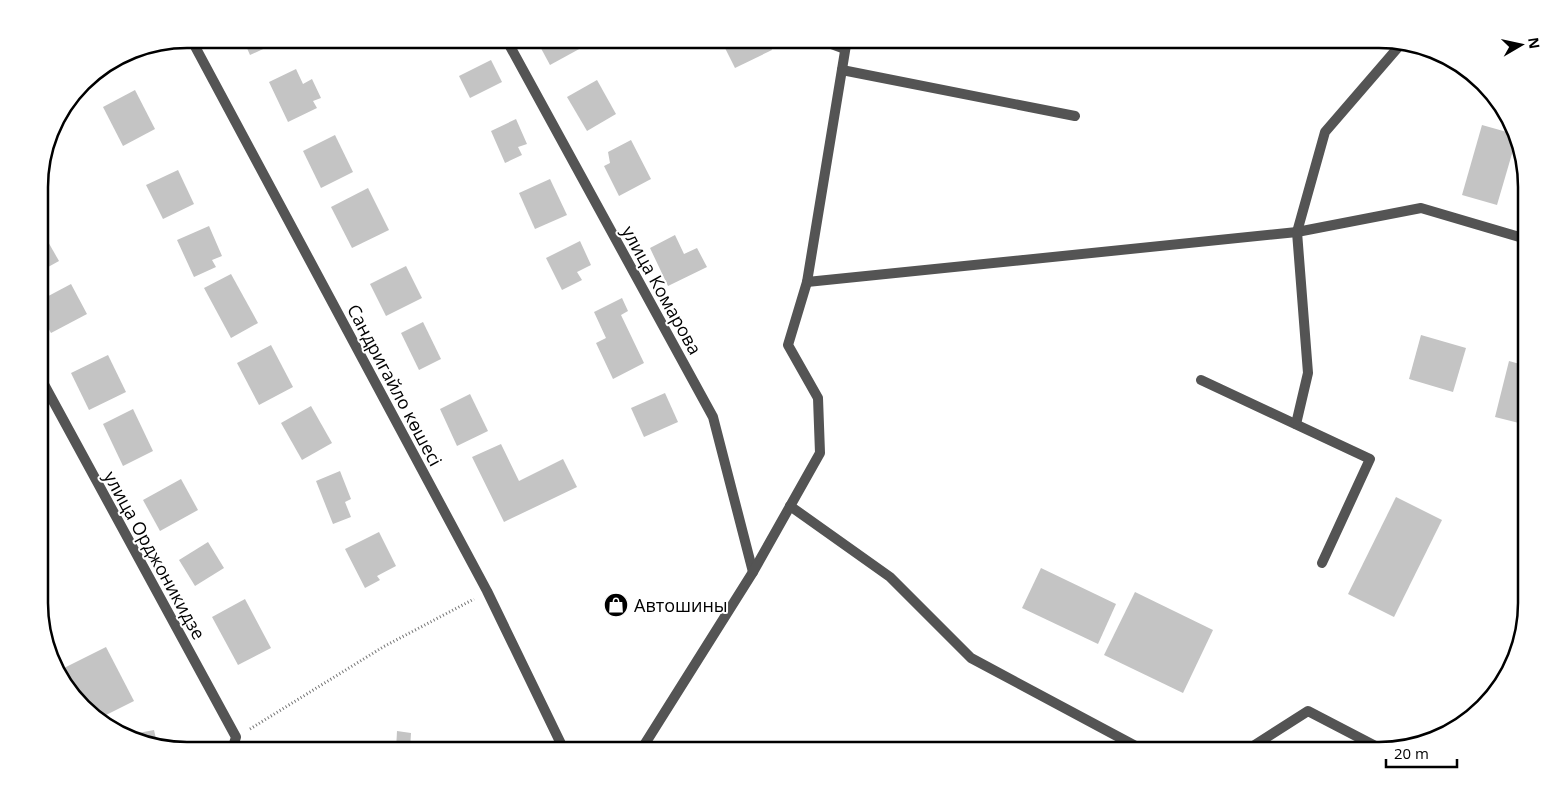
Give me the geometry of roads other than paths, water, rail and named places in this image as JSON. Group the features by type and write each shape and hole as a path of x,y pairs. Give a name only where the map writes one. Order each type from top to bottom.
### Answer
{"street":[{"name":"Сандригайло көшесі","path":"197,48 487,591 560,742"},
{"name":"улица Комарова","path":"511,48 713,417 752,572"},
{"path":"646,742 752,572 820,453 818,398 788,345 807,282 845,48"},
{"path":"1296,424 1308,373 1297,232 1325,132 1397,49"},
{"path":"842,70 1075,116"},
{"path":"807,282 1297,232 1422,208 1518,237"},
{"path":"1201,380 1370,459 1322,563"},
{"name":"улица Орджоникидзе","path":"48,392 236,738 235,742"},
{"path":"790,506 890,577 970,658 1127,741"},
{"path":"1261,741 1308,710 1366,741"}],"place":[{"name":"Автошины","path":"616,605"}]}
